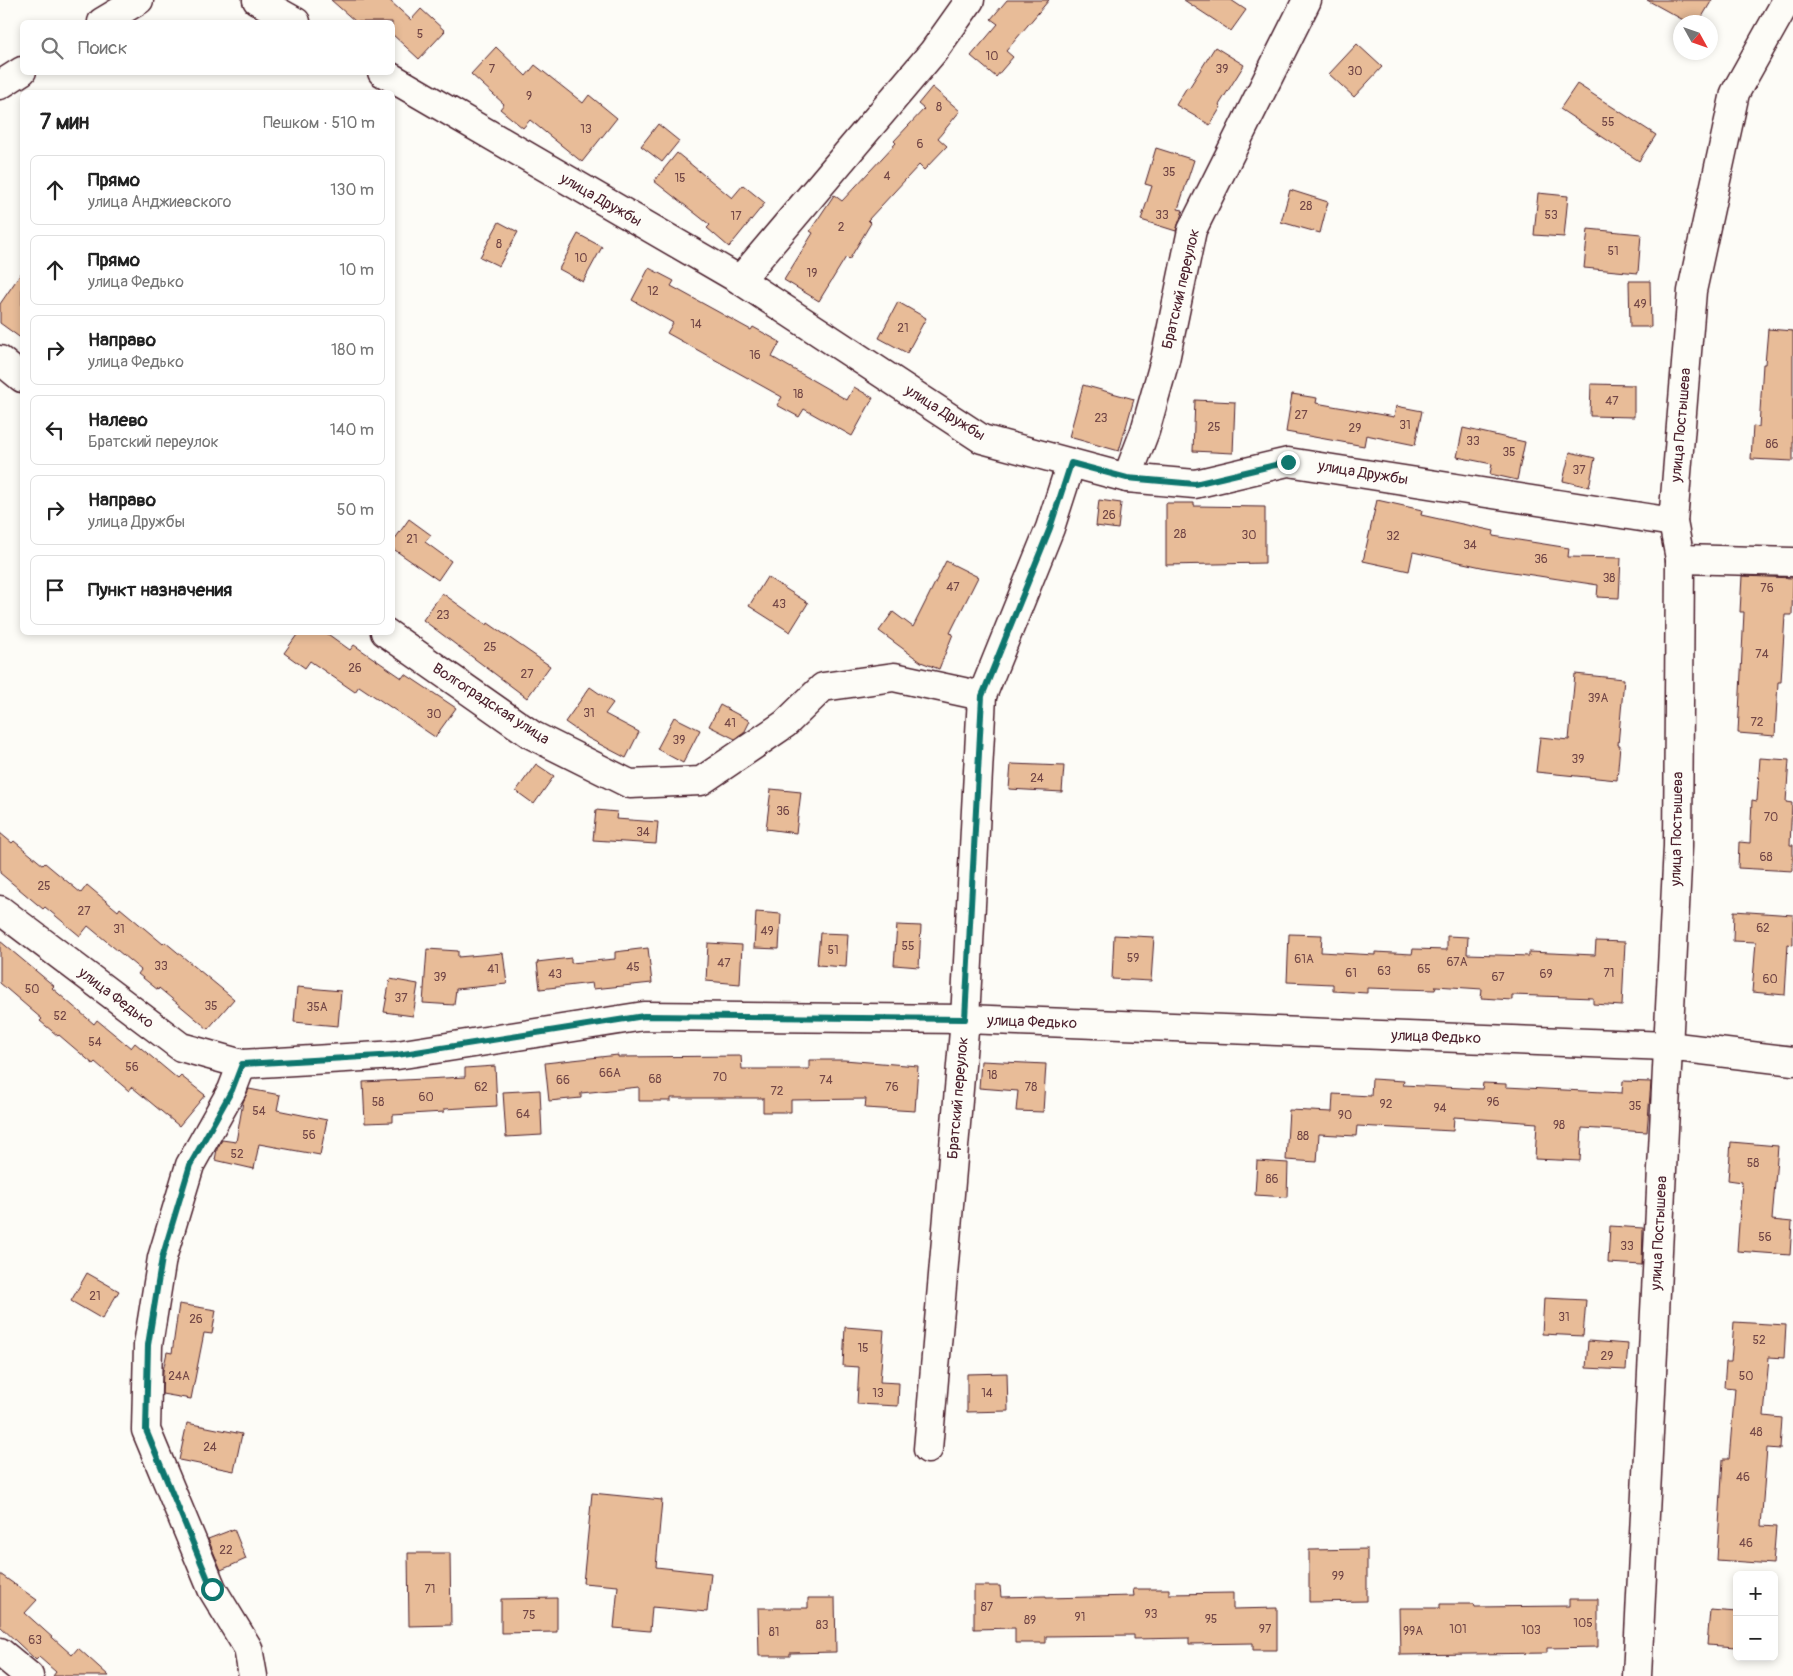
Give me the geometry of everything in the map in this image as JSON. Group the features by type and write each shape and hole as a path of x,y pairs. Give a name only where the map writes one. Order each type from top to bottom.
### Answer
{"street":[{"path":"105,20 139,0"},
{"path":"257,0 292,20"},
{"path":"740,280 933,52 970,0"},
{"name":"Братский переулок","path":"1127,478 1146,431 1164,360 1192,230 1306,0"},
{"name":"улица Постышева","path":"1637,1676 1678,846 1680,559 1673,522 1692,291 1735,93 1787,0"},
{"path":"0,85 20,72"},
{"name":"улица Дружбы","path":"387,75 740,280 982,439 1127,478 1195,484 1288,462 1673,522"},
{"path":"0,360 20,376"},
{"name":"Братский переулок","path":"928,1449 965,1019 982,696 1050,528 1071,463"},
{"path":"1680,559 1793,562"},
{"name":"Волгоградская улица","path":"389,635 532,735 630,784 700,782 785,724 824,687 894,677 982,696"},
{"name":"улица Федько","path":"0,910 181,1047 242,1064 397,1055 644,1016 965,1019 1668,1046 1793,1061"},
{"path":"242,1064 232,1090 190,1165 162,1258 148,1345 146,1430 212,1589 248,1648 253,1676"},
{"path":"0,1652 28,1676"}],"building":[{"path":"331,0 389,0 411,20 421,9 445,31 419,59 395,37 395,20 354,20"},
{"path":"1007,0 1049,0 1006,51 1013,57 996,77 971,56 998,24 991,19"},
{"path":"1184,0 1231,0 1246,10 1231,31"},
{"path":"1647,0 1712,0 1703,15 1674,15"},
{"path":"1357,44 1382,67 1354,97 1329,74"},
{"path":"496,47 526,76 535,65 583,103 589,95 617,118 582,162 530,120 523,128 500,109 504,104 471,74"},
{"path":"1215,47 1244,65 1219,105 1221,107 1210,125 1176,105"},
{"path":"1577,84 1656,135 1639,161 1560,109"},
{"path":"932,87 960,111 938,138 947,146 924,170 919,165 868,220 871,223 849,260 846,257 819,301 784,280 813,233 810,231 834,195 842,201 896,143 894,141 924,109 918,104"},
{"path":"658,124 679,141 662,162 641,146"},
{"path":"1156,148 1194,160 1178,209 1183,210 1176,231 1141,220 1152,186 1145,184"},
{"path":"677,153 732,198 743,185 765,203 729,247 707,228 710,225 654,181"},
{"path":"1290,190 1328,202 1320,233 1281,222"},
{"path":"1538,193 1568,196 1564,237 1534,235"},
{"path":"499,222 518,232 499,266 480,257"},
{"path":"1588,229 1641,234 1638,273 1584,268"},
{"path":"578,234 602,247 583,282 559,269"},
{"path":"649,268 674,281 671,286 751,330 753,327 780,342 772,357 847,400 854,387 873,398 852,436 804,409 799,417 777,405 782,397 667,333 673,323 632,300"},
{"path":"20,275 20,338 0,323 0,304"},
{"path":"1629,281 1650,281 1651,327 1630,327"},
{"path":"898,302 926,318 907,353 879,338"},
{"path":"1768,329 1793,331 1793,461 1751,459 1753,426 1759,427 1763,364 1765,364"},
{"path":"1591,384 1634,385 1634,417 1590,416"},
{"path":"1083,385 1134,399 1119,451 1069,437"},
{"path":"1292,394 1317,398 1316,403 1394,417 1396,406 1422,411 1415,445 1366,435 1364,446 1286,432"},
{"path":"1195,400 1235,402 1233,453 1193,451"},
{"path":"1463,428 1525,442 1517,480 1490,474 1492,464 1457,457"},
{"path":"1570,452 1595,458 1589,487 1563,481"},
{"path":"1099,500 1121,503 1118,529 1096,526"},
{"path":"1377,500 1422,510 1421,515 1494,531 1493,536 1569,548 1568,557 1621,558 1619,598 1597,597 1598,585 1486,568 1413,552 1409,571 1363,561"},
{"path":"1166,503 1194,503 1194,506 1265,507 1265,563 1166,565"},
{"path":"409,519 431,535 425,542 451,561 438,580 395,550 395,539"},
{"path":"946,561 978,577 950,633 953,634 939,669 921,662 879,631 893,612 913,627"},
{"path":"1742,576 1793,578 1792,615 1785,615 1781,682 1778,682 1775,736 1738,733 1744,612 1740,612"},
{"path":"767,577 808,603 790,632 749,606"},
{"path":"442,593 550,666 527,698 423,620"},
{"path":"297,635 329,635 350,650 354,645 402,678 405,674 456,708 435,737 359,686 355,692 310,661 305,668 284,653"},
{"path":"1575,674 1624,679 1617,780 1536,772 1540,737 1569,740"},
{"path":"590,687 613,703 605,714 639,732 626,758 588,738 565,722"},
{"path":"720,705 750,721 744,733 735,739 709,726"},
{"path":"674,717 700,730 683,763 657,749"},
{"path":"1760,758 1789,760 1786,802 1792,803 1790,845 1793,845 1793,871 1738,868 1739,842 1750,843 1752,800 1757,801"},
{"path":"536,764 554,776 534,804 516,791"},
{"path":"1011,764 1064,766 1062,792 1009,789"},
{"path":"771,789 801,792 796,833 766,829"},
{"path":"596,810 617,812 616,819 658,822 656,844 593,840"},
{"path":"0,833 12,843 14,841 43,865 45,863 81,893 87,885 118,911 120,908 163,944 165,942 234,999 208,1029 159,988 158,990 138,974 141,970 88,926 80,936 45,907 43,909 0,873"},
{"path":"1734,911 1793,915 1793,945 1788,944 1785,995 1752,992 1756,942 1733,941"},
{"path":"756,912 781,914 779,949 754,948"},
{"path":"897,925 921,926 919,967 894,965"},
{"path":"820,933 848,934 846,967 817,965"},
{"path":"1289,934 1322,935 1321,952 1375,955 1375,952 1412,954 1413,949 1447,950 1447,936 1468,937 1467,954 1529,956 1529,952 1595,955 1596,941 1625,942 1622,1006 1593,1004 1593,998 1512,995 1512,1000 1481,998 1482,989 1436,986 1435,990 1367,988 1367,993 1333,991 1333,984 1287,982"},
{"path":"1114,935 1154,937 1151,981 1112,979"},
{"path":"0,941 54,986 52,988 94,1024 97,1020 131,1048 135,1043 178,1079 181,1076 205,1095 179,1126 132,1087 129,1091 95,1062 93,1064 40,1021 42,1019 0,983"},
{"path":"708,943 742,945 740,984 706,981"},
{"path":"648,948 652,983 593,989 592,983 540,989 537,962 571,958 571,963 615,959 615,952"},
{"path":"427,949 458,951 458,957 503,953 507,984 456,989 454,1005 423,1003"},
{"path":"390,979 418,984 413,1016 384,1012"},
{"path":"297,987 341,991 338,1026 294,1022"},
{"path":"618,1055 618,1057 741,1056 742,1069 809,1069 809,1060 844,1060 918,1066 915,1111 865,1108 866,1099 791,1100 791,1112 763,1112 763,1098 671,1098 671,1101 639,1101 639,1087 581,1093 581,1098 549,1101 545,1063"},
{"path":"981,1061 1046,1064 1043,1112 1016,1111 1018,1091 979,1088"},
{"path":"495,1066 497,1106 444,1109 444,1112 393,1115 393,1122 365,1123 363,1082 465,1077 465,1068"},
{"path":"1372,1079 1404,1081 1403,1085 1482,1089 1483,1083 1506,1084 1506,1087 1622,1093 1623,1081 1651,1082 1647,1132 1582,1128 1580,1161 1535,1159 1537,1123 1454,1117 1453,1131 1357,1126 1356,1136 1319,1134 1317,1162 1286,1160 1289,1110 1332,1112 1333,1094 1371,1096"},
{"path":"249,1089 280,1095 277,1110 327,1120 320,1155 259,1144 254,1169 215,1160 217,1149 222,1140 236,1142 243,1102"},
{"path":"540,1090 542,1135 506,1137 503,1092"},
{"path":"1731,1142 1778,1146 1772,1220 1792,1222 1790,1255 1737,1251 1742,1182 1728,1180"},
{"path":"1257,1161 1288,1163 1287,1197 1255,1195"},
{"path":"1610,1226 1643,1228 1642,1265 1608,1263"},
{"path":"87,1273 119,1291 102,1319 71,1301"},
{"path":"1544,1298 1586,1300 1583,1336 1542,1334"},
{"path":"179,1304 216,1310 212,1334 204,1333 191,1399 162,1394 163,1371 167,1352 172,1353"},
{"path":"1734,1322 1786,1325 1784,1358 1769,1357 1764,1416 1782,1418 1780,1449 1767,1448 1761,1526 1776,1527 1773,1564 1717,1560 1723,1459 1729,1459 1735,1388 1724,1387 1726,1362 1731,1362"},
{"path":"845,1327 884,1330 880,1382 899,1383 898,1406 857,1404 859,1367 843,1366"},
{"path":"1588,1341 1628,1344 1626,1370 1586,1368"},
{"path":"1007,1373 1008,1411 967,1412 967,1374"},
{"path":"187,1423 242,1434 234,1471 179,1460"},
{"path":"592,1493 662,1500 656,1567 711,1573 707,1612 652,1607 650,1631 614,1628 618,1586 583,1583"},
{"path":"234,1529 246,1559 221,1570 208,1539"},
{"path":"1367,1549 1367,1601 1309,1602 1309,1550"},
{"path":"408,1553 450,1553 451,1625 409,1626"},
{"path":"0,1574 37,1600 25,1613 72,1655 78,1648 109,1676 53,1676 56,1672 39,1657 36,1660 0,1626"},
{"path":"974,1586 1000,1586 1001,1597 1134,1596 1133,1589 1169,1589 1169,1594 1233,1593 1233,1609 1277,1608 1277,1650 1253,1650 1253,1643 1189,1644 1189,1638 1134,1639 1134,1635 1046,1636 1046,1643 1015,1643 1015,1628 974,1629"},
{"path":"557,1598 557,1632 501,1633 501,1599"},
{"path":"808,1598 835,1598 836,1652 790,1653 790,1656 759,1656 758,1608 808,1608"},
{"path":"1569,1599 1598,1599 1598,1647 1547,1648 1547,1653 1400,1655 1399,1608 1440,1608 1440,1604 1474,1604 1475,1607 1569,1606"},
{"path":"1710,1610 1733,1612 1733,1647 1707,1645"}],"route":[{"path":"212,1589 146,1430 148,1345 162,1258 190,1165 232,1090 242,1064 397,1055 644,1016 965,1019 982,696 1050,528 1071,463 1127,478 1195,484 1288,462"}]}
